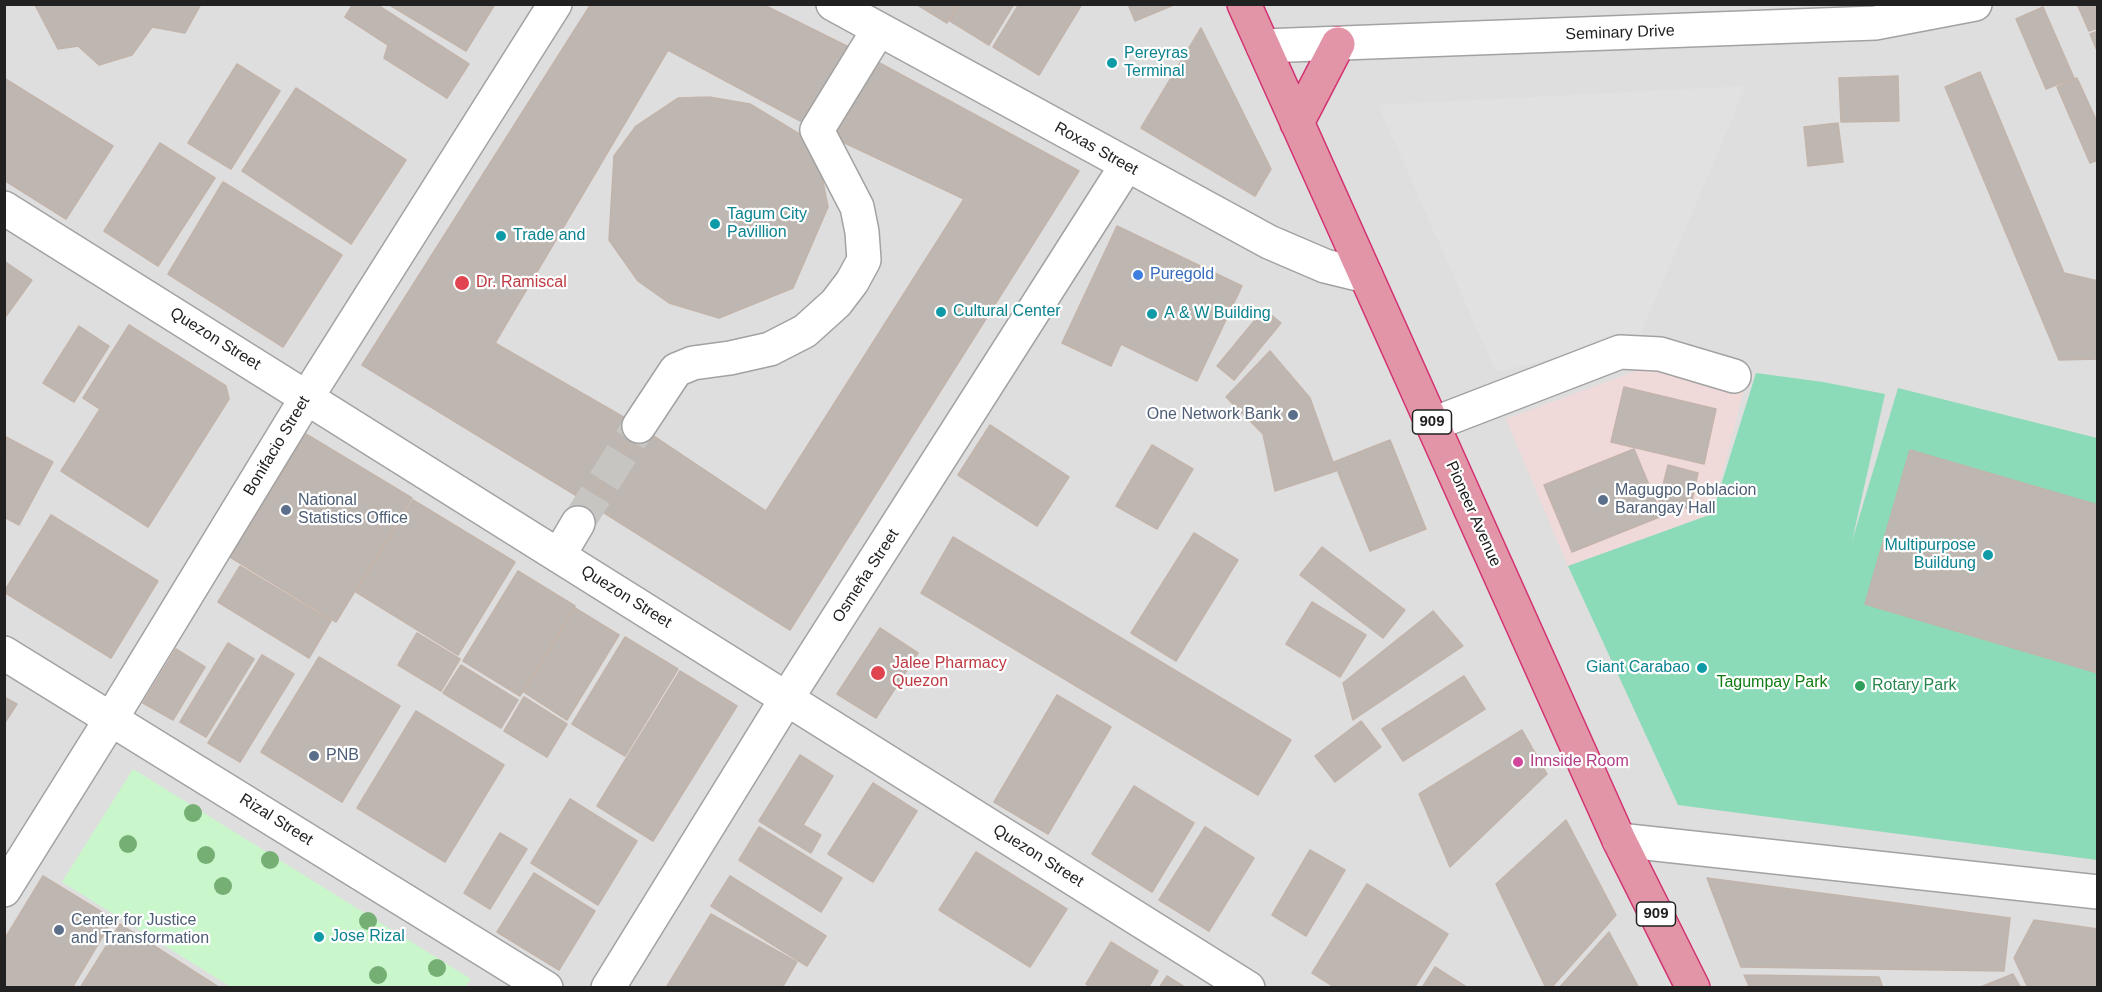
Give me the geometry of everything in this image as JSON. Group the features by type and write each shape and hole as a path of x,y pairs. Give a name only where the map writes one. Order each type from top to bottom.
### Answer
{"highway":[{"name":"Pioneer Avenue","path":"1244,4 1619,840 1693,987"},
{"path":"1297,123 1338,44"}],"street":[{"name":"Bonifacio Street","path":"4,890 307,397 555,4"},
{"name":"Roxas Street","path":"834,4 1126,166 1269,242 1324,266 1366,276"},
{"name":"Seminary Drive","path":"1263,46 1875,23 1975,4"},
{"path":"639,426 676,370 693,363 730,358 770,348 805,331 836,303 852,282 864,260 857,207 817,130 879,29"},
{"name":"Osmeña Street","path":"608,987 787,698 1126,166"},
{"name":"Quezon Street","path":"4,207 1248,987"},
{"path":"1433,424 1620,352 1660,354 1734,375"},
{"path":"559,555 578,523"},
{"name":"Rizal Street","path":"4,653 111,719 503,976 546,987"},
{"path":"1619,840 2097,892"}],"shaded area":[{"path":"5,5 2097,5 2097,987 5,988"},
{"path":"1746,86 1639,338 1496,372 1378,105"},
{"path":"1655,364 1745,386 1712,514 1568,566 1506,419"}],"green space":[{"name":"Rotary Park","path":"1756,373 1823,382 1885,394 1852,541 1898,388 2097,438 2097,860 1678,805 1568,566 1712,514"},
{"path":"133,769 471,979 465,987 231,987 62,882"}],"building":[{"path":"201,4 185,33 152,27 132,55 99,65 78,46 58,49 35,5"},
{"path":"353,4 376,4 469,64 447,98 384,58 388,45 345,17"},
{"path":"388,4 495,4 466,51"},
{"name":"Trade and","path":"591,4 762,4 863,54 817,130 668,50 495,343 639,426 590,504 362,365"},
{"path":"916,4 958,4 947,23"},
{"path":"960,4 1014,4 989,45 950,21"},
{"path":"1019,4 1082,4 1039,75 993,47"},
{"path":"1128,4 1176,4 1135,21"},
{"path":"2077,4 2098,4 2098,28 2089,31"},
{"path":"2043,7 2074,78 2046,89 2016,19"},
{"path":"1201,28 1271,169 1255,196 1141,128"},
{"path":"2098,31 2098,53 2090,34"},
{"name":"Cultural Center","path":"863,54 1079,171 790,630 590,504 639,426 766,511 964,199 817,130"},
{"path":"237,64 280,91 231,169 188,143"},
{"path":"1980,72 2064,273 2098,281 2098,359 2059,360 1945,87"},
{"path":"1898,76 1899,121 1841,122 1839,78"},
{"path":"4,78 113,146 66,219 4,180"},
{"path":"2077,78 2098,124 2098,160 2090,163 2057,87"},
{"path":"296,88 406,160 351,244 242,171"},
{"name":"Tagum City Pavillion","path":"709,97 750,104 801,135 820,167 828,207 793,288 719,318 669,303 638,281 609,240 614,156 636,126 678,98"},
{"path":"1838,123 1843,162 1808,166 1804,127"},
{"path":"160,143 215,178 158,266 104,231"},
{"path":"223,182 342,255 283,347 168,274"},
{"name":"A & W Building","path":"1117,226 1242,286 1197,381 1121,344 1111,366 1062,343"},
{"path":"4,261 32,280 4,319"},
{"path":"1264,309 1281,323 1234,380 1217,366"},
{"path":"129,325 226,386 229,399 148,527 61,471 100,409 83,398"},
{"path":"79,326 109,346 74,402 43,383"},
{"path":"1270,351 1310,398 1336,471 1275,491 1263,434 1226,397"},
{"path":"1624,387 1716,409 1704,464 1611,442"},
{"path":"990,425 1069,477 1037,526 958,475"},
{"path":"306,434 412,498 336,622 230,557"},
{"path":"6,437 53,462 19,525 4,517"},
{"path":"1390,440 1426,529 1370,551 1334,462"},
{"path":"1152,445 1193,469 1157,529 1116,506"},
{"name":"Magugpo Poblacion Barangay Hall","path":"1634,449 1662,516 1572,552 1544,485"},
{"name":"Multipurpose Buildung","path":"1910,450 2098,505 2098,673 1865,604"},
{"path":"1668,465 1698,473 1690,509 1659,501"},
{"path":"413,500 515,562 458,655 356,592"},
{"path":"51,515 158,581 111,658 4,592"},
{"path":"1194,533 1238,560 1176,661 1131,633"},
{"path":"953,537 1291,740 1258,795 921,593"},
{"path":"1322,547 1405,610 1383,638 1300,575"},
{"path":"240,566 331,621 309,658 218,602"},
{"path":"518,571 575,606 520,696 463,661"},
{"path":"1312,602 1366,635 1340,677 1286,644"},
{"path":"575,608 619,635 567,720 524,692"},
{"path":"1433,611 1463,646 1353,720 1343,683"},
{"name":"Jalee Pharmacy Quezon","path":"880,628 918,653 876,718 837,694"},
{"path":"417,633 460,659 441,691 398,665"},
{"path":"625,637 678,669 625,756 572,724"},
{"path":"228,643 254,659 206,737 180,722"},
{"path":"176,649 205,667 173,720 143,703"},
{"path":"262,655 294,674 240,762 208,743"},
{"path":"319,657 400,706 342,802 261,752"},
{"path":"461,665 518,700 501,728 443,693"},
{"path":"680,671 737,706 653,841 597,806"},
{"path":"1464,676 1485,709 1403,761 1382,729"},
{"path":"1057,695 1111,727 1048,834 994,802"},
{"path":"4,697 17,704 4,724"},
{"path":"524,697 567,724 547,757 504,731"},
{"path":"416,711 504,765 445,862 357,808"},
{"path":"1361,721 1381,747 1335,782 1315,756"},
{"path":"1522,730 1547,774 1450,867 1419,794"},
{"path":"800,755 833,776 803,825 821,835 811,853 759,821"},
{"path":"873,783 917,811 873,882 828,854"},
{"path":"1134,786 1194,823 1152,892 1092,854"},
{"path":"570,799 637,841 598,905 531,863"},
{"path":"1566,820 1616,915 1551,988 1546,988 1496,884"},
{"path":"759,827 842,878 821,912 739,860"},
{"path":"1205,827 1254,858 1209,931 1159,900"},
{"path":"500,833 527,849 490,909 464,893"},
{"path":"1310,850 1345,870 1306,936 1272,915"},
{"path":"976,852 1067,909 1030,967 939,910"},
{"path":"534,873 595,911 559,970 497,932"},
{"name":"Center for Justice and Transformation","path":"43,876 113,919 72,988 4,988 4,940"},
{"path":"730,876 826,936 807,966 711,906"},
{"path":"1707,878 2010,918 2004,971 1741,967"},
{"path":"1367,884 1448,934 1414,988 1336,988 1312,973"},
{"path":"711,914 797,962 782,988 666,988"},
{"path":"2034,920 2098,929 2098,988 2028,988 2014,958"},
{"path":"120,924 220,988 80,988"},
{"path":"1609,932 1639,988 1559,988"},
{"path":"1111,942 1158,971 1148,988 1091,988 1086,984"},
{"path":"1435,967 1468,988 1422,988"},
{"path":"2013,974 2021,988 1978,988"},
{"path":"1744,975 1879,977 1883,988 1750,988"},
{"path":"1167,976 1186,988 1159,988"}],"tunnel":[{"path":"578,523 639,426"}],"place":[{"name":"Pereyras Terminal","path":"1112,63"},
{"name":"Tagum City Pavillion","path":"715,224"},
{"name":"Trade and","path":"501,236"},
{"name":"Puregold","path":"1138,275"},
{"name":"Dr. Ramiscal","path":"462,283"},
{"name":"Cultural Center","path":"941,312"},
{"name":"A & W Building","path":"1152,314"},
{"name":"One Network Bank","path":"1293,415"},
{"name":"Magugpo Poblacion Barangay Hall","path":"1603,500"},
{"name":"National Statistics Office","path":"286,510"},
{"name":"Multipurpose Buildung","path":"1988,555"},
{"name":"Giant Carabao","path":"1702,668"},
{"name":"Jalee Pharmacy Quezon","path":"878,673"},
{"name":"Rotary Park","path":"1860,686"},
{"name":"PNB","path":"314,756"},
{"name":"Innside Room","path":"1518,762"},
{"name":"Center for Justice and Transformation","path":"59,930"},
{"name":"Jose Rizal","path":"319,937"}],"park label":[{"name":"Tagumpay Park","path":"1772,683"}]}
